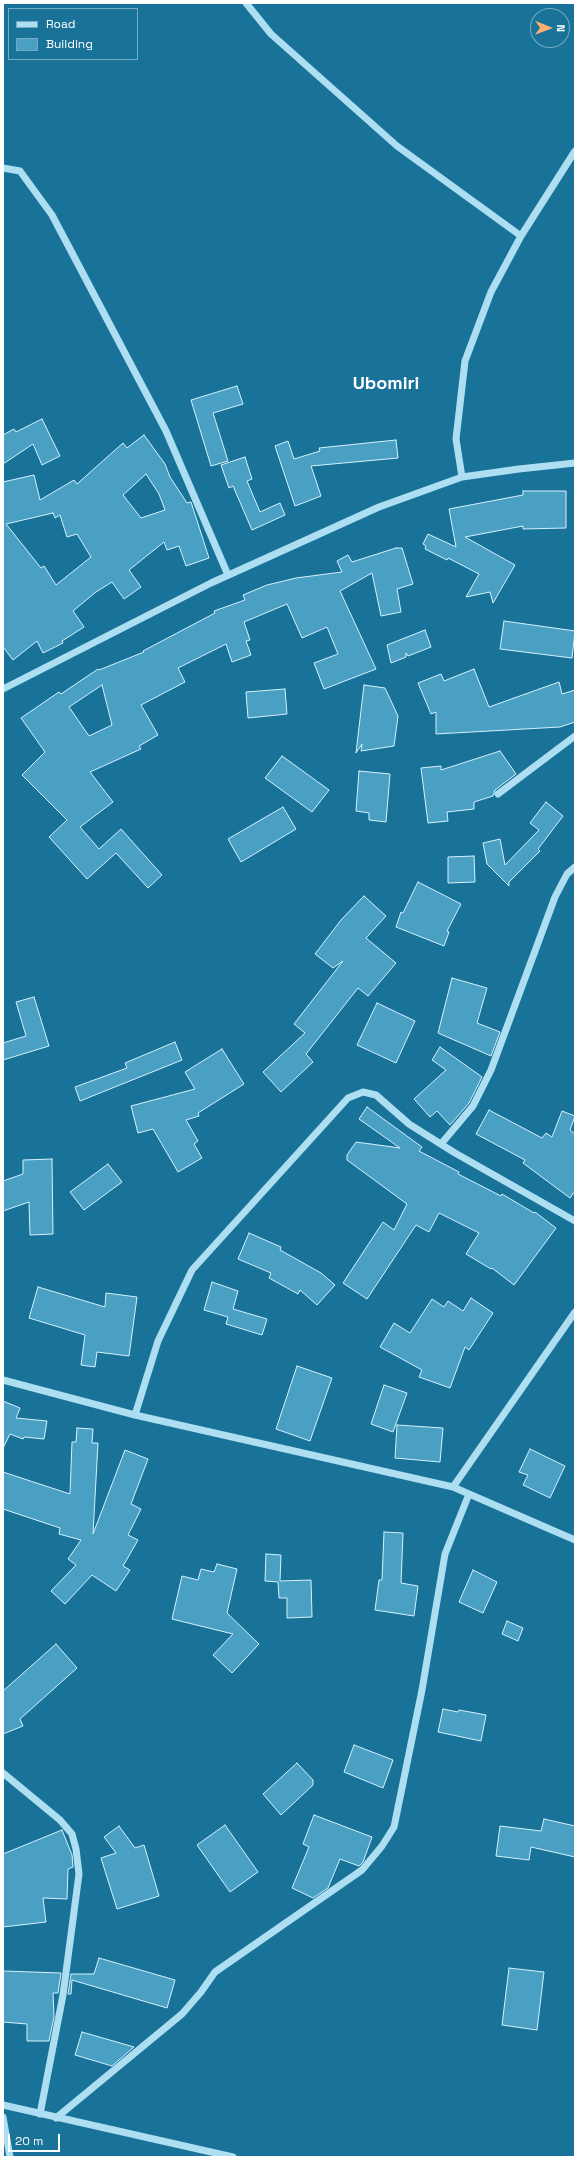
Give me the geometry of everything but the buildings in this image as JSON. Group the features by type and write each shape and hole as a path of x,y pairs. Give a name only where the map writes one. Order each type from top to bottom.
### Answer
{"street":[{"path":"246,3 271,34 397,146 521,236"},
{"path":"462,477 456,439 465,361 491,292 521,236 575,151"},
{"path":"3,168 20,171 52,215 166,431 228,575"},
{"path":"3,689 228,575 379,507 462,477 575,463"},
{"path":"498,794 575,736"},
{"path":"441,1144 473,1106 491,1070 555,897 567,874 575,867"},
{"path":"135,1414 158,1341 192,1270 348,1098 363,1092 376,1095 409,1124 575,1221"},
{"path":"453,1487 575,1312"},
{"path":"3,1380 135,1414 453,1487 575,1540"},
{"path":"56,2118 182,2014 216,1972 362,1870 382,1846 394,1827 422,1690 445,1554 469,1494"},
{"path":"3,1773 60,1820 72,1834 80,1874 63,1996 40,2114"},
{"path":"3,2105 233,2157"},
{"path":"3,2117 10,2157"}],"district":[{"name":"Ubomiri","path":"386,384"}]}
